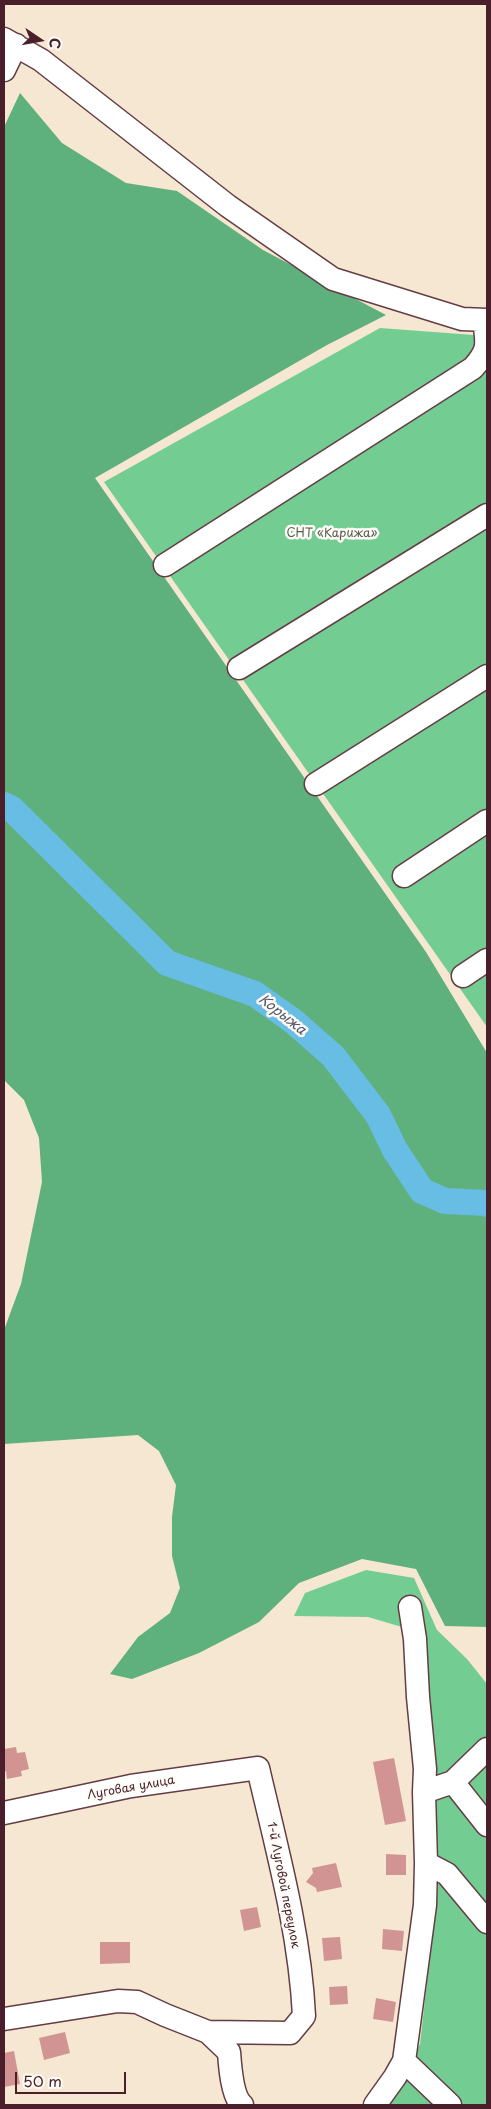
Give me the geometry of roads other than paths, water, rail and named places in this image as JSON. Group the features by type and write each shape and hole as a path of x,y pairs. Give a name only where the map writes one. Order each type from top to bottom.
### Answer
{"street":[{"path":"4,70 10,42 41,60 228,206 333,279 462,319 486,320 487,341 485,355 473,368 165,565"},
{"path":"239,668 487,514"},
{"path":"316,784 487,676"},
{"path":"404,876 487,821"},
{"path":"464,976 487,960"},
{"path":"375,2105 395,2078 404,2061 425,1905 425,1769 415,1639 410,1607"},
{"path":"424,1792 453,1782 487,1750"},
{"name":"Луговая улица","path":"4,1813 131,1786 258,1768"},
{"name":"1-й Луговой переулок","path":"4,2018 118,2002 137,2002 208,2032 290,2033 304,2016 303,1991 292,1913 258,1768"},
{"path":"453,1782 487,1825"},
{"path":"426,1863 447,1874 487,1922"},
{"path":"208,2032 229,2052 230,2070 238,2101 242,2105"},
{"path":"404,2061 450,2105"}],"waterway":[{"name":"Корыжа","path":"4,805 12,809 167,963 255,994 293,1021 333,1056 378,1115 395,1150 422,1191 445,1201 487,1204"}],"park label":[{"name":"СНТ «Карижа»","path":"332,534"}]}
